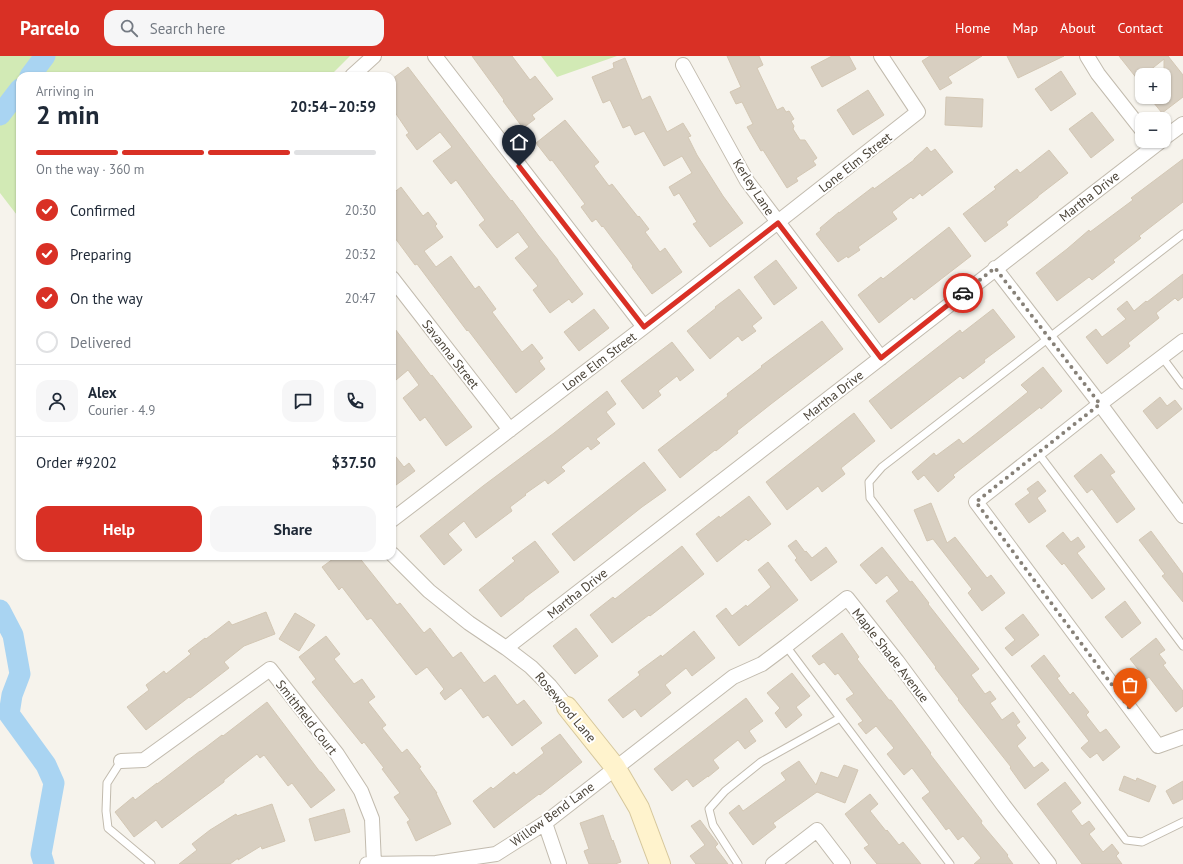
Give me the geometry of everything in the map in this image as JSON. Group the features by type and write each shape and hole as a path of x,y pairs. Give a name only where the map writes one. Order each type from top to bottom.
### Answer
{"street":[{"path":"356,72 374,56"},
{"path":"435,56 644,327"},
{"name":"Lone Elm Street","path":"396,517 644,327 918,112 881,56"},
{"path":"1087,56 1098,74 1135,121"},
{"name":"Kerley Lane","path":"683,65 747,181 881,358"},
{"name":"Martha Drive","path":"1171,132 1183,124"},
{"name":"Martha Drive","path":"506,648 1149,148"},
{"path":"995,268 1100,404 1183,516"},
{"name":"Savanna Street","path":"396,283 510,430"},
{"path":"1183,341 1100,404 976,502 1158,746 1183,737"},
{"name":"Rosewood Lane","path":"396,558 429,592 470,624 531,667 550,686 616,767 639,808 660,864"},
{"name":"Maple Shade Avenue","path":"616,767 733,677 762,664 847,598 897,661 1004,806 1049,864"},
{"name":"Smithfield Court","path":"121,761 144,760 270,669 337,754 361,791 372,819 374,864"},
{"name":"Willow Bend Lane","path":"367,864 436,863 496,854 544,823 616,767"},
{"path":"544,823 558,864"},
{"path":"773,864 818,830 843,864"}],"lane":[{"path":"1183,234 882,467 869,482 870,498 1126,840 1142,842 1183,822"},
{"path":"1162,357 1183,384"},
{"path":"1038,453 1183,646"},
{"path":"786,646 950,864"},
{"path":"738,864 714,825 709,809 725,791 761,762 840,718"},
{"path":"121,761 107,783 106,812 108,828 151,864"}],"green space":[{"path":"0,56 350,56 334,72 16,72 16,214 0,193"},
{"path":"541,56 617,56 557,77"}],"building":[{"path":"472,56 512,56 530,80 535,76 553,99 532,115 535,119 523,128"},
{"path":"727,56 759,56 763,65 757,68 777,110 783,107 786,112 789,111 794,119 791,121 794,126 793,129 800,140 805,140 817,158 813,161 816,165 796,178 798,181 787,188 763,150 761,151 747,127 753,124 742,102 736,104 730,92 741,87"},
{"path":"832,56 849,56 856,69 822,87 811,67"},
{"path":"930,56 982,56 948,77 952,83 940,90 922,61"},
{"path":"1007,56 1064,56 1018,78"},
{"path":"1119,56 1168,56 1183,75 1183,97 1163,112 1161,112 1155,104 1171,104 1171,68 1164,68 1164,59 1153,68 1135,68 1135,76"},
{"path":"625,58 642,100 650,96 667,132 683,123 691,136 688,137 697,155 723,196 743,223 710,247 693,224 697,222 679,193 674,196 669,187 692,173 682,156 664,166 644,131 635,135 630,125 623,128 610,100 603,103 592,77 614,68 613,63"},
{"path":"408,67 489,173 511,201 512,200 583,294 572,303 569,299 550,313 533,290 538,286 515,258 529,247 518,232 497,248 479,225 485,220 456,180 451,184 433,161 452,147 440,132 417,150 406,135 409,133 396,114 396,76"},
{"path":"1061,71 1076,94 1051,111 1035,89"},
{"path":"868,90 884,115 853,135 837,110"},
{"path":"946,97 983,99 982,127 945,125"},
{"path":"1092,112 1114,140 1091,158 1069,129"},
{"path":"565,120 599,162 594,166 609,186 612,184 638,217 639,216 649,229 645,232 660,252 665,248 682,272 652,294 603,226 602,227 596,219 592,222 581,207 585,204 552,160 550,161 536,143"},
{"path":"927,147 931,152 935,149 953,172 922,196 920,193 913,199 911,197 892,212 897,219 858,247 860,250 848,258 847,256 838,262 816,234 821,230 820,228 873,187 874,189 914,160"},
{"path":"1049,150 1068,173 1006,222 1008,225 985,242 963,214 996,189 994,187 1017,169 1020,173"},
{"path":"1183,159 1183,202 1139,236 1141,238 1113,260 1115,262 1092,280 1089,277 1057,301 1036,273 1089,230 1090,232 1133,200 1131,198"},
{"path":"401,187 423,216 428,212 437,224 435,226 443,237 424,251 436,267 451,256 475,289 479,286 496,309 492,312 522,352 532,344 543,358 539,361 545,369 516,393 417,264 415,265 396,239 396,191"},
{"path":"949,227 971,256 914,300 912,297 879,323 858,295 881,277 883,279"},
{"path":"776,260 797,288 774,305 754,277"},
{"path":"1183,274 1183,297 1178,301 1175,298 1156,313 1159,318 1128,343 1130,346 1107,364 1086,337 1096,329 1102,337 1126,319 1117,309 1127,301 1134,311"},
{"path":"739,289 762,318 752,326 756,331 742,341 738,336 710,359 687,331"},
{"path":"594,309 609,328 579,351 564,332"},
{"path":"993,309 1015,337 984,360 985,362 963,379 960,376 891,429 869,401 960,330 962,333"},
{"path":"822,321 843,349 771,404 737,431 738,433 716,451 715,450 680,478 658,450 728,396 727,394 762,367 761,366"},
{"path":"396,330 472,427 446,446 425,417 420,421 403,398 419,385 408,370 396,380"},
{"path":"672,342 694,370 680,381 677,376 658,391 661,395 643,409 621,381"},
{"path":"1043,367 1062,391 1041,409 1040,407 953,475 955,477 938,492 924,475 918,480 912,472 934,453 936,456 959,439 963,444 986,426 1028,392 1021,385"},
{"path":"607,391 616,404 606,412 615,424 596,439 600,443 591,450 588,446 561,467 565,471 548,484 545,480 525,494 526,495 510,507 512,511 476,538 464,521 448,534 462,550 444,565 420,536"},
{"path":"1160,397 1167,406 1175,400 1182,409 1157,429 1143,411"},
{"path":"854,413 875,441 841,468 845,474 822,492 818,486 787,510 766,482"},
{"path":"1101,454 1115,472 1110,475 1135,509 1117,523 1092,489 1087,493 1074,476"},
{"path":"396,457 404,467 409,463 415,471 396,485"},
{"path":"644,462 666,490 642,507 574,561 552,534"},
{"path":"1038,481 1046,491 1037,498 1046,511 1029,523 1015,504 1030,493 1027,489"},
{"path":"749,496 771,524 748,541 746,539 717,562 696,534 719,516 720,518"},
{"path":"931,503 947,543 955,537 987,578 991,575 1005,593 982,611 968,593 972,589 933,539 927,541 914,510"},
{"path":"1151,531 1183,574 1183,602 1162,576 1165,574 1139,540"},
{"path":"1063,532 1071,542 1078,537 1085,547 1077,553 1105,589 1092,599 1064,563 1062,565 1046,546"},
{"path":"796,540 805,552 806,551 812,558 826,547 837,562 811,581 795,560 797,558 788,546"},
{"path":"535,541 559,572 501,617 479,590 515,561 512,558"},
{"path":"682,546 704,574 650,616 649,615 612,643 590,615 613,597 615,599"},
{"path":"882,547 910,582 912,581 929,603 928,604 979,669 971,675 985,694 990,691 996,699 990,703 1002,720 1013,712 1020,722 1016,725 1026,738 1017,746 1034,768 1042,762 1049,770 1025,789 1010,768 1011,767 958,700 959,699 935,668 936,667 886,601 899,591 887,575 876,584 860,565"},
{"path":"332,560 361,560 397,605 400,603 424,633 430,628 453,658 461,652 484,683 495,675 517,705 524,700 542,723 512,746 488,715 483,718 461,688 445,700 440,693 444,689 427,667 416,675 371,618 367,620 342,587 339,590 322,567"},
{"path":"768,562 798,600 739,646 716,616 726,608 732,616 746,605 747,607 771,587 758,570"},
{"path":"1125,601 1141,623 1122,638 1105,617"},
{"path":"266,612 275,634 244,646 224,662 229,668 146,730 127,707 149,690 146,685 164,671 166,674 191,654 188,651 229,621 232,625"},
{"path":"295,613 315,625 299,651 279,639"},
{"path":"1023,614 1039,635 1012,656 1005,648 1015,640 1005,628"},
{"path":"576,628 598,656 575,674 553,646"},
{"path":"694,631 715,658 692,676 686,668 665,685 671,693 641,717 635,709 623,718 608,700 640,675 638,672 661,655 662,657"},
{"path":"842,633 859,657 857,659 907,721 931,753 930,754 982,821 981,823 1008,855 1007,856 1013,864 974,864 981,858 963,836 958,840 949,828 946,830 922,798 930,792 912,768 904,775 887,754 894,748 876,726 866,734 858,724 863,721 846,699 854,694 838,673 835,675 824,662 819,665 812,656"},
{"path":"326,636 340,654 334,659 354,684 362,679 375,697 368,702 386,725 382,728 402,753 407,749 421,767 419,768 437,793 451,824 416,841 407,822 410,820 394,797 400,793 382,769 384,768 364,742 362,744 312,682 316,679 299,657"},
{"path":"1156,638 1165,650 1159,654 1166,663 1163,665 1183,691 1183,706 1176,712 1149,677 1146,679 1130,659"},
{"path":"1044,655 1060,676 1057,678 1070,695 1073,692 1089,712 1086,715 1100,733 1106,729 1120,747 1103,761 1097,753 1090,758 1081,748 1089,741 1031,666"},
{"path":"792,673 810,696 796,707 802,715 786,728 775,713 780,708 767,693"},
{"path":"746,698 763,721 749,731 756,741 745,749 738,740 713,760 719,768 708,777 693,787 687,779 672,791 654,769"},
{"path":"267,702 335,790 311,808 292,783 288,786 264,755 260,758 257,754 224,780 224,782 162,828 156,820 134,837 115,812 133,797 135,800"},
{"path":"560,734 582,762 540,795 539,794 494,828 473,801 491,787 493,789 514,772 516,775 544,753 541,748"},
{"path":"799,761 816,785 821,772 838,778 844,765 858,770 845,803 817,792 773,823 776,827 753,845 729,813 739,805 743,811 786,780 781,773"},
{"path":"1124,776 1136,781 1137,778 1156,786 1149,802 1119,790"},
{"path":"1183,781 1183,799 1173,804 1166,791"},
{"path":"1065,782 1081,803 1071,811 1082,826 1089,821 1095,829 1089,834 1103,852 1112,844 1119,853 1116,856 1122,864 1082,864 1037,804"},
{"path":"870,794 878,804 870,811 899,845 903,842 921,864 877,864 864,848 869,845 845,814"},
{"path":"272,804 285,841 262,849 261,846 230,864 179,864 197,850 192,844 210,830 236,814 237,816"},
{"path":"344,809 350,832 315,841 309,819"},
{"path":"603,815 621,862 615,864 589,864 584,851 589,849 580,823"},
{"path":"700,820 718,844 715,847 728,864 696,864 690,856 705,845 691,826"}],"waterway":[{"path":"33,72 45,56"},
{"path":"0,115 16,94"},
{"path":"0,610 13,635 20,674 12,695 9,714 46,765 54,783 41,854 44,864"}],"way so far":[{"path":"963,293 995,268 1100,404 976,502 1130,709"}],"route":[{"path":"519,166 644,327 778,223 881,358 963,293"}]}
